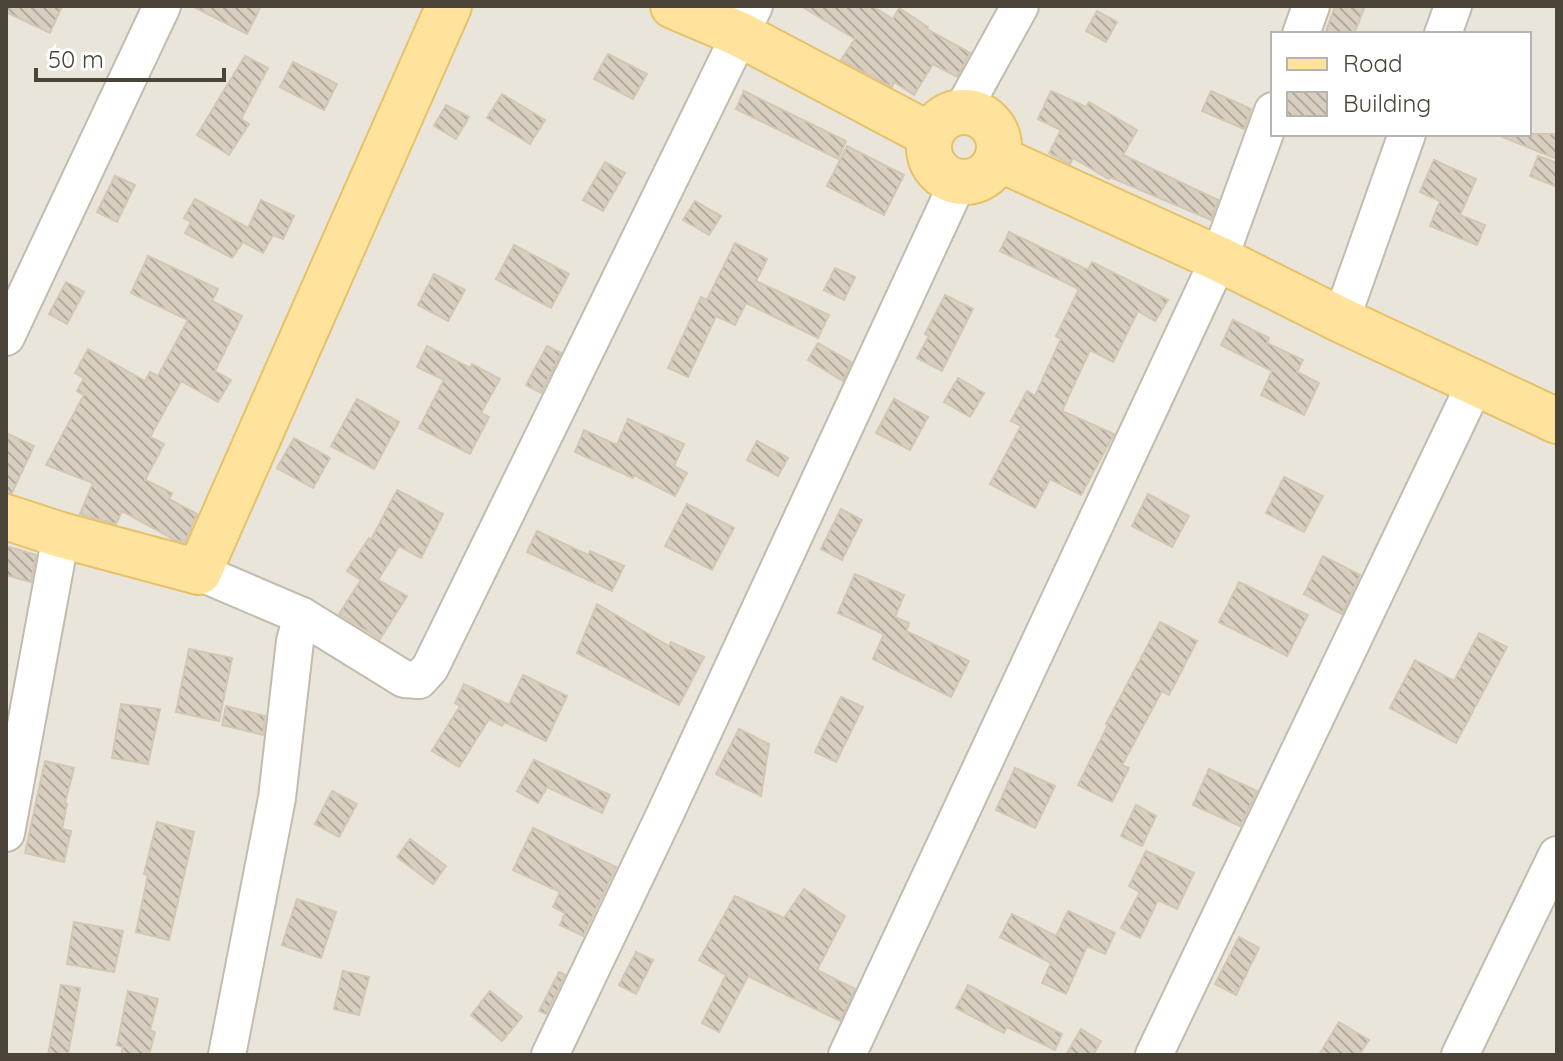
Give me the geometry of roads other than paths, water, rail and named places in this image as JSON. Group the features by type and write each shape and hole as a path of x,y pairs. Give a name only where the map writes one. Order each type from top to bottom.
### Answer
{"main road":[{"path":"6,517 199,572 449,6"},
{"path":"673,6 746,20 946,123"},
{"path":"975,113 987,120 995,131 999,144 997,158 982,177 958,182 937,170 928,147 946,123 975,113"},
{"path":"997,158 1219,259 1557,421"}],"street":[{"path":"6,337 162,6"},
{"path":"946,123 1020,6"},
{"path":"1302,32 1311,6"},
{"path":"1444,32 1453,6"},
{"path":"199,572 302,616 404,679 419,680 430,668 746,20"},
{"path":"847,1055 1219,259 1271,116"},
{"path":"1341,320 1406,136"},
{"path":"550,1055 958,182"},
{"path":"1154,1055 1475,384"},
{"path":"6,833 61,535"},
{"path":"227,1055 277,798 295,641 302,616"},
{"path":"1460,1055 1557,855"}]}
